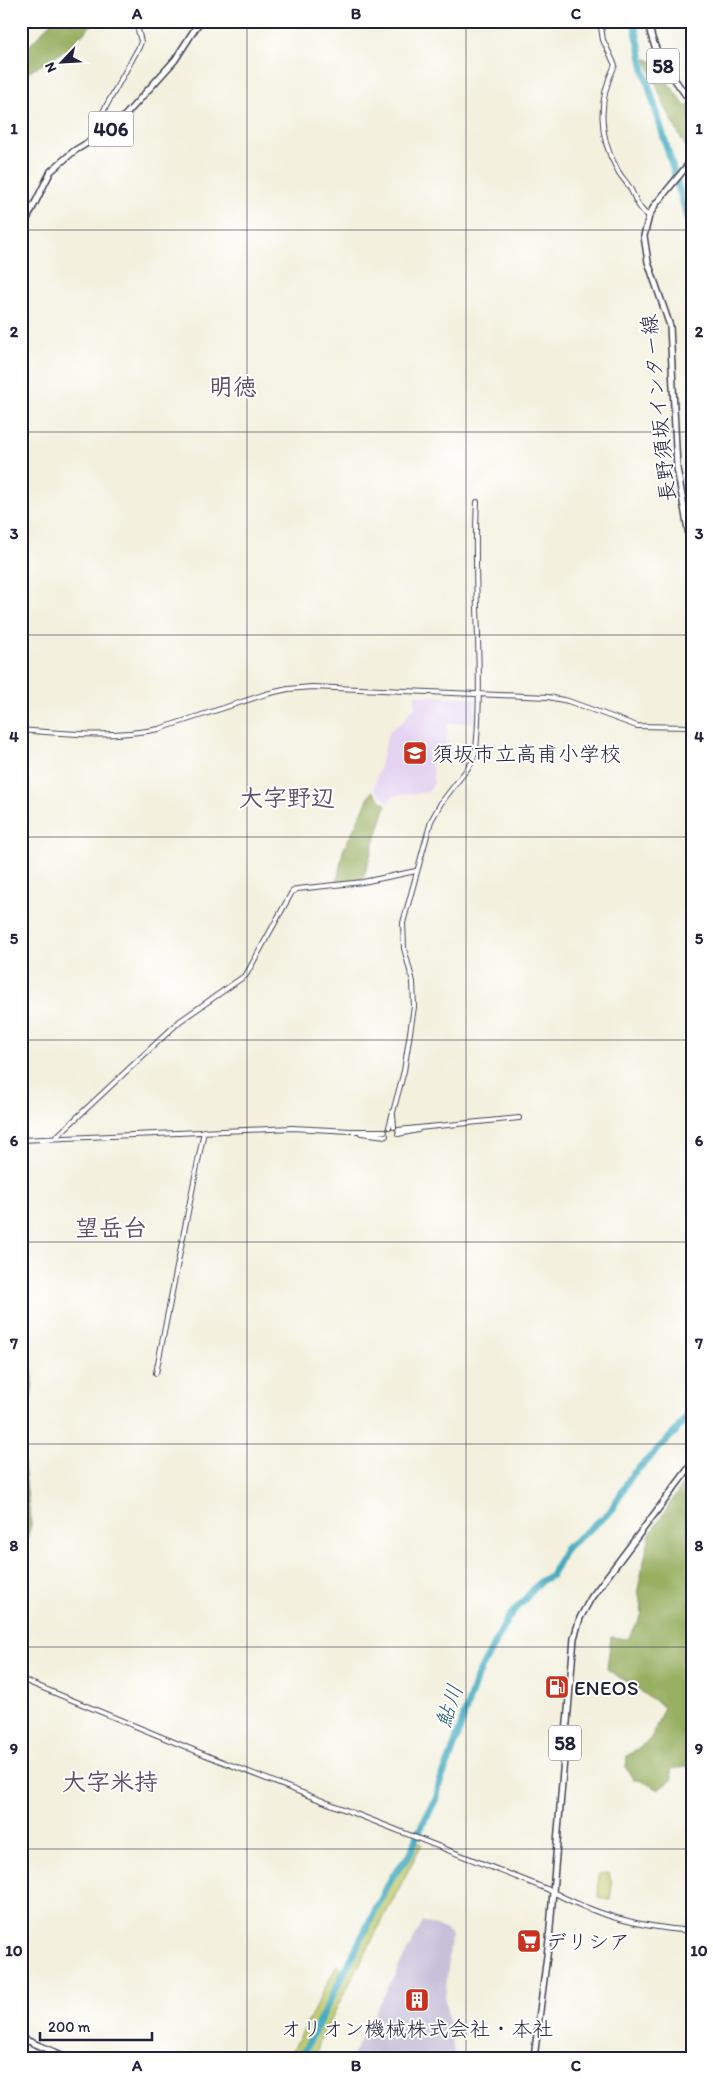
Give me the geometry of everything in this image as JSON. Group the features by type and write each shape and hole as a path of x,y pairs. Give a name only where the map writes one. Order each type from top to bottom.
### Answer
{"main road":[{"name":"406","path":"21,231 51,171 74,151 107,132 121,120 180,54 200,21"},
{"name":"58","path":"648,21 658,55 672,80 692,104"},
{"name":"長野須坂インター線","path":"692,160 649,216 644,236 648,262 670,326 677,468 692,552"},
{"name":"58","path":"534,2058 549,1940 571,1657 580,1618 590,1598 692,1464"},
{"path":"21,2038 69,2058"}],"street":[{"path":"107,132 99,119 141,42 136,21"},
{"path":"600,21 603,40 615,65 606,87 603,104 605,143 618,172 629,187 641,211 649,216"},
{"path":"351,1132 387,1129 393,1113 404,1071 413,1013 413,982 404,948 403,924 431,821 441,803 471,764 476,750 479,643 474,545 477,502"},
{"path":"21,730 123,734 142,732 159,729 266,694 312,687 548,698 568,701 637,726 692,727"},
{"path":"55,1138 180,1022 246,975 292,892 297,889 363,882 416,871"},
{"path":"393,1113 397,1130 519,1118"},
{"path":"21,1140 314,1127 386,1136"},
{"path":"156,1373 204,1131"},
{"path":"21,1679 624,1921 656,1929 692,1931"}],"shaded area":[{"name":"須坂市立高甫小学校","path":"415,695 473,698 475,701 474,722 447,724 447,758 431,759 434,783 428,792 392,796 389,803 374,789 389,731 404,721 408,713 415,707"},
{"path":"423,1921 447,1930 451,1936 445,2000 455,2058 351,2058"}],"green space":[{"path":"52,21 95,21 71,47 21,77 21,55"},
{"path":"646,59 652,61 686,107 692,101 692,159 666,109"},
{"path":"372,791 386,805 363,879 337,882 343,851"},
{"path":"21,1337 32,1371 33,1383 21,1437 20,1398 22,1389 29,1376 30,1368 29,1364 21,1363"},
{"path":"21,1441 31,1525 21,1559"},
{"path":"692,1471 692,1766 671,1769 672,1779 658,1790 643,1781 633,1779 626,1768 627,1756 651,1739 664,1707 607,1669 611,1637 628,1639 642,1614 638,1589 650,1534"},
{"path":"417,1841 422,1844 320,2040 315,2058 302,2058 395,1876 411,1859"},
{"path":"609,1873 612,1885 610,1900 598,1897 599,1874"},
{"path":"337,1965 342,1970 298,2058 289,2058"}],"waterway":[{"name":"鮎川","path":"634,21 644,70 692,233"},
{"name":"鮎川","path":"301,2058 392,1877 411,1853 417,1835 437,1797 439,1784 449,1761 477,1677 508,1618 541,1581 552,1575 565,1549 610,1512 632,1475 675,1432 692,1410"}],"place":[{"name":"須坂市立高甫小学校","path":"415,753"},
{"name":"ENEOS","path":"557,1687"},
{"name":"デリシア","path":"529,1941"},
{"name":"オリオン機械株式会社・本社","path":"417,2000"}],"district":[{"name":"明徳","path":"233,386"},
{"name":"大字野辺","path":"287,797"},
{"name":"望岳台","path":"111,1227"},
{"name":"大字米持","path":"110,1781"}]}
